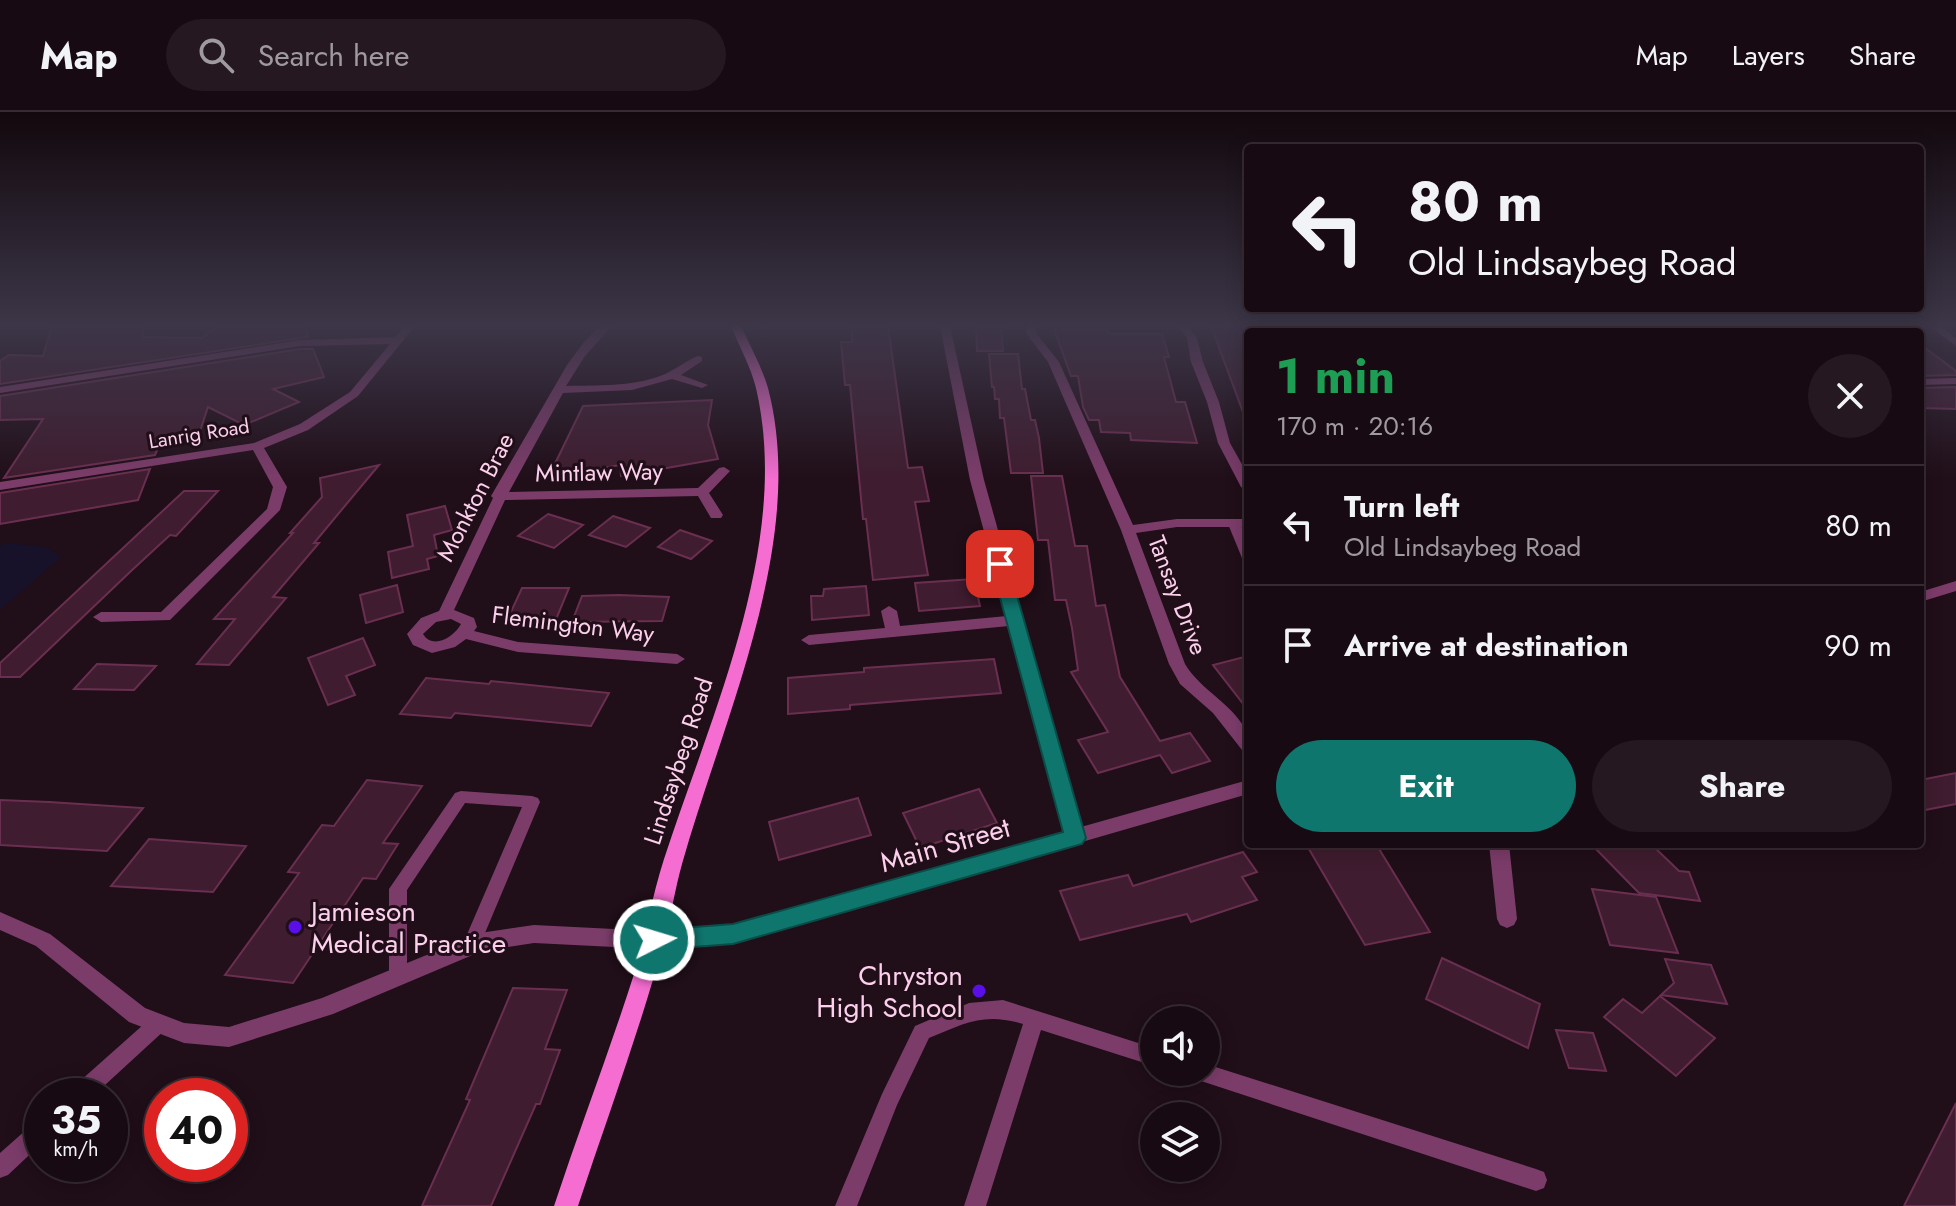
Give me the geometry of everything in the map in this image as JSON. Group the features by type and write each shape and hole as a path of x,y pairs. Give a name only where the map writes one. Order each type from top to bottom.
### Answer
{"main road":[{"name":"Lindsaybeg Road","path":"566,1206 654,940 672,866 751,616 770,507 773,463 759,377"}],"street":[{"path":"0,390 83,377"},
{"name":"Lanrig Road","path":"0,486 257,446 304,427 354,394 368,377"},
{"name":"Monkton Brae","path":"445,614 475,541 498,496 567,377"},
{"path":"559,390 636,387 669,377"},
{"path":"676,377 702,385"},
{"path":"956,377 977,480 1075,838"},
{"name":"Tansay Drive","path":"1060,377 1128,530 1169,649 1186,680 1219,709 1244,741"},
{"path":"1203,377 1224,443 1244,480"},
{"path":"1924,382 1956,381"},
{"path":"101,617 165,617 273,510 280,487 257,446"},
{"path":"716,515 702,492 724,471"},
{"name":"Mintlaw Way","path":"498,496 702,492"},
{"name":"Tansay Drive","path":"1128,530 1177,523 1241,523"},
{"path":"1924,596 1956,586"},
{"path":"889,611 894,632"},
{"path":"445,614 466,618 469,627 465,634 447,645 432,647 419,644 415,634 429,619 445,614"},
{"path":"809,640 1015,620"},
{"name":"Flemington Way","path":"465,634 518,647 677,659"},
{"name":"Main Street","path":"0,921 43,940 137,1015 184,1033 229,1037 325,1007 471,946 534,934 654,940 733,934 1244,788"},
{"path":"1499,848 1507,919"}],"lane":[{"path":"398,977 398,889 461,797 532,802 500,874 493,901 471,946"},
{"path":"846,1206 889,1101 922,1032 969,1012 1003,1009 1140,1052"},
{"path":"975,1206 1035,1018"},
{"path":"98,1078 159,1023"},
{"path":"1220,1078 1536,1180"},
{"path":"0,1167 24,1145"}],"shaded area":[{"path":"0,545 47,547 61,557 0,610"}],"building":[{"path":"0,377 46,377 0,384"},
{"path":"121,377 324,377 273,389 299,402 244,425 208,407 198,437 160,443 155,455 4,478 43,419 0,420 0,396"},
{"path":"844,377 895,377 908,468 922,467 929,501 915,502 928,575 873,580 866,519 863,519 850,385 845,385"},
{"path":"991,377 1021,377 1031,420 1035,420 1043,473 1011,473 1004,418 1000,418 999,399 995,399"},
{"path":"1078,377 1169,377 1176,402 1185,402 1197,443 1131,440 1130,433 1101,432 1099,420 1089,420 1083,407"},
{"path":"1230,377 1244,377 1244,415"},
{"path":"1956,387 1956,409 1924,408 1924,388"},
{"path":"712,400 708,425 718,459 621,476 620,465 548,478 583,406"},
{"path":"379,465 273,597 286,598 229,665 197,664 235,619 214,619 322,497 320,478"},
{"path":"150,469 138,500 0,524 0,493"},
{"path":"1031,476 1062,476 1075,546 1087,546 1096,606 1105,605 1120,677 1160,741 1190,733 1210,761 1172,773 1160,755 1098,773 1078,740 1108,732 1071,672 1078,670 1072,628 1066,600 1055,600 1048,540 1038,540"},
{"path":"184,491 218,491 176,536 170,535 20,677 0,677 0,663"},
{"path":"445,506 452,530 434,535 438,556 427,559 429,569 392,578 388,552 413,546 407,515"},
{"path":"548,514 583,525 554,548 518,536"},
{"path":"613,516 650,528 626,547 589,535"},
{"path":"680,530 712,541 691,559 658,547"},
{"path":"974,579 980,606 919,611 915,583"},
{"path":"397,585 403,612 366,623 360,595"},
{"path":"866,586 869,615 812,620 811,596 823,596 824,589"},
{"path":"522,588 569,588 557,617 508,618"},
{"path":"582,596 669,597 662,621 572,622"},
{"path":"363,638 375,665 346,676 355,695 328,705 308,658"},
{"path":"1244,657 1244,705 1213,665"},
{"path":"994,659 1001,693 850,705 850,709 788,714 788,678 864,672 864,668"},
{"path":"97,664 156,666 134,690 74,689"},
{"path":"426,678 609,693 591,726 455,713 451,718 400,714"},
{"path":"1956,773 1956,804 1924,810 1924,779"},
{"name":"Jamieson Medical Practice","path":"367,780 422,786 383,843 398,844 376,879 363,878 293,983 225,975 299,873 288,872 322,825 334,826"},
{"path":"979,789 997,823 920,848 903,813"},
{"path":"858,798 871,835 779,860 769,822"},
{"path":"0,800 143,808 107,851 0,845"},
{"path":"149,839 246,846 213,892 111,886"},
{"path":"1308,848 1378,848 1430,932 1365,945"},
{"path":"1595,848 1655,848 1679,871 1689,872 1700,901 1639,893"},
{"path":"1243,852 1257,872 1242,877 1257,900 1191,922 1187,914 1080,940 1060,891 1128,875 1133,886"},
{"path":"1592,889 1656,897 1678,953 1610,945"},
{"path":"1442,958 1540,1004 1528,1048 1426,999"},
{"path":"1665,959 1711,965 1727,1004 1661,995 1674,983"},
{"path":"513,988 567,990 545,1049 560,1050 540,1104 536,1104 491,1206 422,1206 470,1100 466,1099"},
{"path":"1660,996 1715,1038 1676,1076 1604,1017 1623,999 1642,1013"},
{"path":"1556,1030 1593,1033 1606,1071 1569,1068"},
{"path":"1956,1103 1956,1206 1904,1206"}],"place":[{"name":"Jamieson Medical Practice","path":"295,927"},
{"name":"Chryston High School","path":"979,991"}],"route":[{"path":"654,940 733,934 1075,838 1000,564"}]}
